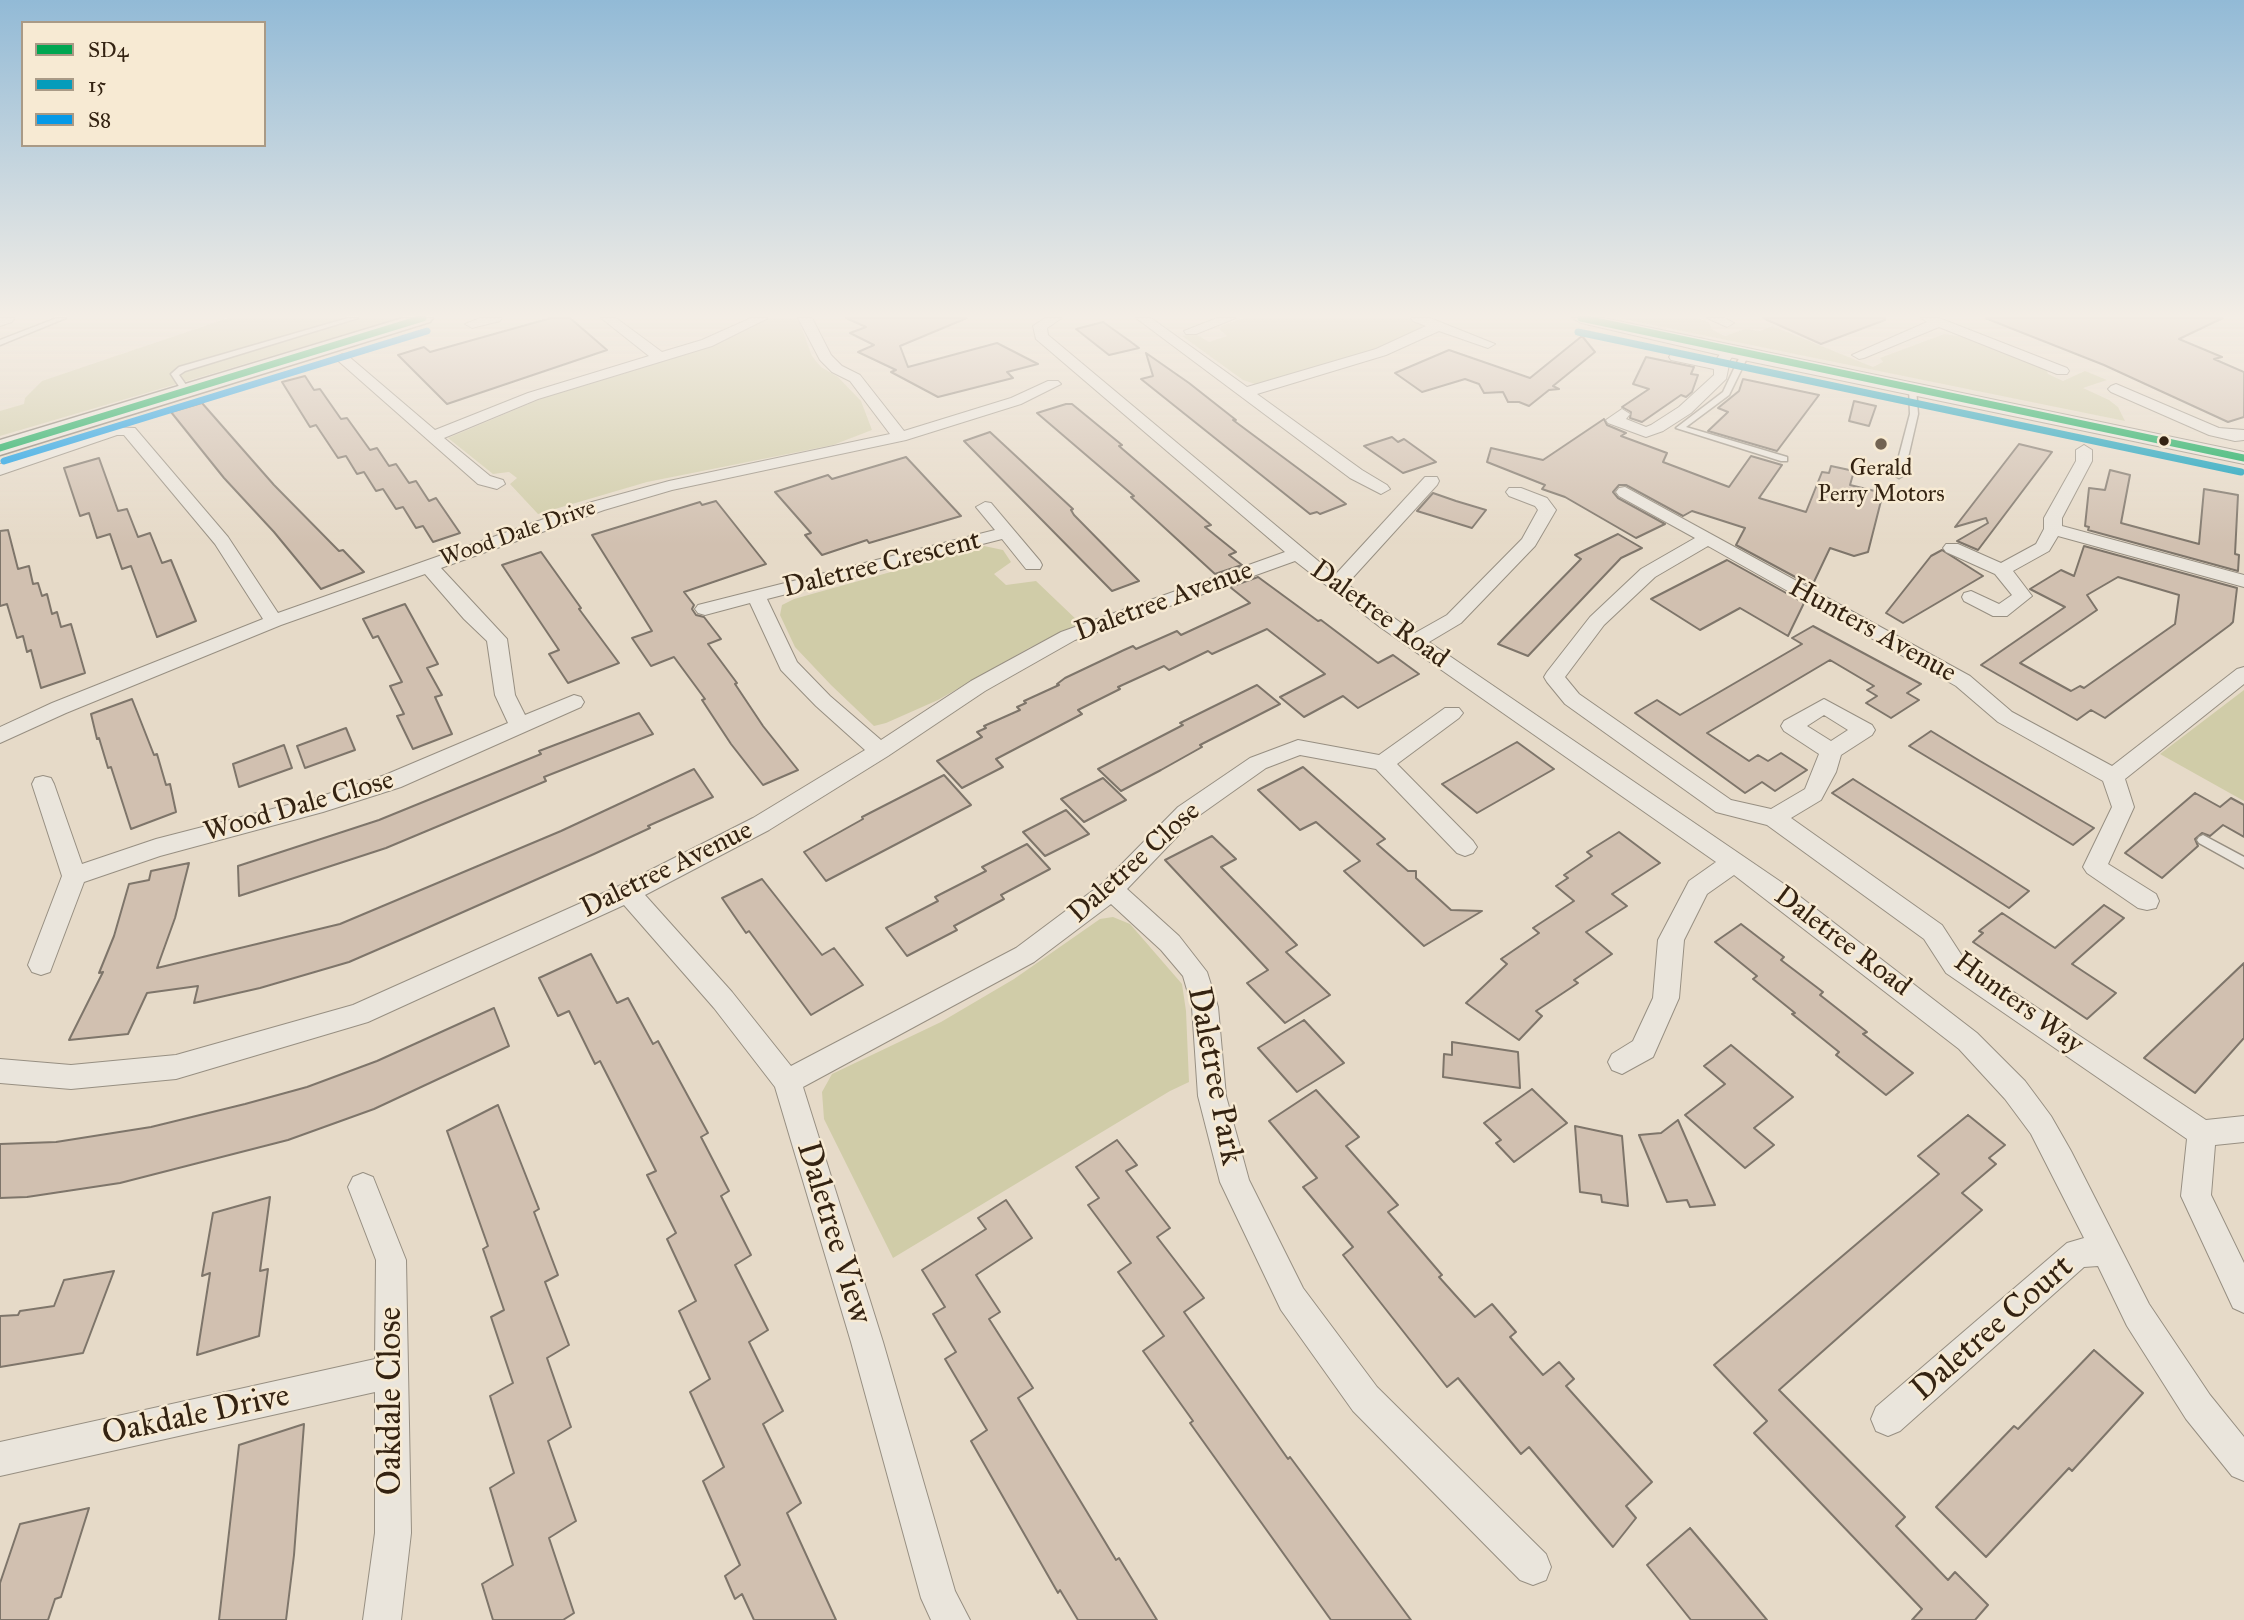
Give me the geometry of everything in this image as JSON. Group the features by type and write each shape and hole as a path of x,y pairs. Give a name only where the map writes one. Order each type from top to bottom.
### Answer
{"main road":[{"path":"0,448 171,394"}],"street":[{"path":"383,394 484,480 497,484"},
{"path":"432,437 541,394"},
{"path":"866,394 900,437"},
{"name":"Wood Dale Drive","path":"0,736 59,708 274,621 598,506 669,486 900,437 1032,394"},
{"name":"Daletree Road","path":"1109,394 1336,585 1734,862 1934,1012 1992,1064 2040,1125 2061,1160 2138,1315 2198,1407 2244,1464"},
{"path":"1245,394 1381,489"},
{"path":"1622,414 1614,419 1646,432 1685,410 1702,394"},
{"path":"1939,394 2244,458"},
{"path":"2127,394 2215,432 2244,435"},
{"path":"0,470 116,430 130,431 222,541 274,621"},
{"path":"2002,570 2043,547 2053,529 2053,518 2084,461 2084,450"},
{"path":"1336,585 1431,481"},
{"path":"1415,642 1454,619 1530,542 1547,510 1541,502 1515,492"},
{"name":"Hunters Avenue","path":"1625,492 1963,681 2005,717 2113,777"},
{"name":"Daletree Crescent","path":"985,507 1033,565"},
{"path":"2053,529 2244,581"},
{"name":"Daletree Crescent","path":"705,609 1006,533"},
{"name":"Hunters Way","path":"1707,539 1648,573 1597,621 1554,677 1572,699 1724,806 1774,818 1933,932 1955,966 2202,1133"},
{"path":"1952,548 2002,570 2023,596 2000,612 1971,597"},
{"name":"Daletree Avenue","path":"0,1071 71,1077 176,1067 359,1014 628,893 761,824 880,751 978,686 1068,636 1297,554"},
{"path":"428,565 471,615 497,639 505,695 519,724"},
{"name":"Daletree Crescent","path":"757,597 788,665 823,701 880,751"},
{"path":"2147,901 2095,867 2123,807 2113,777 2244,674"},
{"name":"Wood Dale Close","path":"74,876 156,848 323,804 393,781 574,702"},
{"path":"1452,713 1383,763 1465,847"},
{"name":"Daletree Close","path":"787,1082 1025,955 1112,890 1185,813 1258,763 1298,747 1383,763"},
{"path":"1774,818 1813,794 1825,772 1831,751"},
{"path":"41,965 74,876 43,784"},
{"path":"1622,1062 1643,1049 1666,998 1671,940 1698,888 1734,862"},
{"name":"Daletree Park","path":"1112,890 1170,943 1194,972 1205,1007 1212,1096 1235,1182 1292,1299 1365,1399 1533,1567"},
{"name":"Daletree View","path":"628,893 723,1000 787,1082 867,1342 939,1598 951,1620"},
{"path":"2244,1129 2202,1133 2196,1196 2244,1297"},
{"name":"Oakdale Close","path":"363,1187 391,1260 393,1533 382,1620"},
{"name":"Daletree Court","path":"1888,1419 2078,1253 2104,1251"},
{"name":"Oakdale Drive","path":"0,1459 392,1371"}],"lane":[{"path":"1725,394 1680,428 1784,459"},
{"path":"1899,475 1914,414 1912,394"},
{"path":"2203,840 2244,863"}],"shaded area":[{"path":"29,394 144,394 0,436 0,411 24,404"},
{"path":"557,394 854,394 861,401 872,430 833,445 647,482 538,514 510,484 517,478 509,472 493,474 448,438"},
{"path":"1990,394 2095,394 2118,407 2125,421"},
{"path":"984,546 1003,550 1011,562 994,574 1006,585 1036,581 1080,623 1029,648 938,700 886,723 874,726 831,685 795,647 780,615 782,605 794,599"},
{"path":"2244,690 2244,801 2160,754"},
{"path":"1113,917 1130,924 1182,984 1189,1082 893,1258 824,1119 822,1092 832,1074 941,1022 1014,979 1100,919"}],"building":[{"path":"289,394 323,394 341,419 347,418 370,450 377,448 389,466 396,464 409,483 416,481 429,501 436,498 460,533 433,542 423,526 416,528 403,507 396,509 383,489 376,491 364,472 357,474 346,456 338,458 316,425 310,427"},
{"path":"437,394 478,394 447,404"},
{"path":"932,394 951,394 938,397"},
{"path":"1159,394 1202,394 1236,420 1233,420 1346,504 1320,514 1310,514"},
{"path":"1504,394 1544,394 1529,406 1508,402"},
{"path":"1642,394 1690,394 1686,397 1681,395 1642,422 1630,418 1631,412 1622,407"},
{"path":"1736,394 1819,395 1777,451 1708,431 1728,412 1718,408"},
{"path":"2166,394 2244,394 2244,417 2228,422"},
{"path":"1854,401 1876,406 1869,426 1849,421"},
{"path":"202,403 274,485 339,551 343,550 364,572 321,589 274,532 224,478 171,412"},
{"path":"1072,404 1122,445 1119,446 1211,525 1205,527 1236,552 1229,555 1242,565 1215,574 1131,497 1134,496 1037,413"},
{"path":"1604,419 1607,425 1626,433 1621,436 1667,453 1663,462 1729,487 1751,456 1782,465 1759,498 1806,512 1822,472 1829,473 1831,466 1854,471 1850,485 1883,493 1868,552 1854,556 1830,548 1812,586 1736,545 1745,528 1692,511 1683,516 1626,485 1619,485 1613,492 1618,498 1665,524 1636,538 1565,497 1542,489 1545,485 1487,462 1491,448 1543,460"},
{"path":"990,432 1073,509 1071,510 1074,515 1139,581 1112,591 964,441"},
{"path":"1392,437 1398,442 1404,439 1436,462 1403,473 1364,446"},
{"path":"2019,444 2052,452 1978,550 1957,541 1988,523 1986,518 1955,527"},
{"path":"906,457 961,516 869,543 867,540 822,555 805,535 811,533 775,492 828,475 832,479"},
{"path":"99,458 118,511 127,509 138,537 150,533 162,563 171,560 196,621 157,637 131,566 122,569 110,534 97,538 89,513 80,516 64,468"},
{"path":"2110,470 2130,475 2121,523 2199,544 2204,489 2238,495 2235,554 2239,555 2238,571 2088,530 2089,527 2085,526 2089,488 2105,490"},
{"path":"1433,493 1486,510 1472,528 1417,511"},
{"path":"716,501 766,564 684,592 694,605 692,609 696,615 704,617 721,639 708,644 737,683 735,684 763,726 798,770 763,785 731,744 702,700 705,699 674,657 651,666 632,638 652,631 592,535 700,502 702,505"},
{"path":"8,530 18,569 29,566 33,584 38,583 42,596 47,594 52,614 57,612 61,627 71,624 85,673 41,688 31,650 27,652 23,636 17,638 7,604 0,606 0,531"},
{"path":"1618,534 1642,548 1621,558 1528,656 1498,644 1581,559 1575,555"},
{"path":"2084,546 2237,588 2233,622 2105,718 2091,710 2077,720 1981,665 2065,607 2030,589 2061,570 2074,576","holes":["2118,577 2179,595 2175,624 2084,688 2080,686 2071,691 2020,663 2097,610 2087,595"]},
{"path":"1942,550 1983,576 1903,623 1886,613 1931,556"},
{"path":"541,552 619,663 568,683 549,654 559,650 502,565"},
{"path":"1727,560 1804,603 1788,636 1740,608 1700,630 1651,599"},
{"path":"1258,577 1378,663 1393,655 1419,674 1358,708 1343,696 1304,717 1280,697 1325,674 1267,629 1212,654 1208,651 1169,670 1164,666 1118,687 1120,689 1078,710 1082,714 996,759 1003,767 962,788 937,761 982,737 977,732 986,728 984,726 1020,710 1017,707 1026,703 1024,701 1059,685 1057,684 1065,678 1133,646 1136,649 1177,631 1181,635 1250,603 1230,587"},
{"path":"405,604 438,664 427,668 442,695 435,697 452,734 413,749 397,716 404,714 390,686 402,682 378,636 373,638 363,619"},
{"path":"1813,626 1921,684 1907,693 1919,700 1891,718 1866,703 1877,696 1867,690 1874,686 1830,660 1707,733 1749,761 1758,755 1768,761 1781,753 1807,770 1775,791 1762,782 1745,793 1635,713 1657,700 1680,715 1802,644 1792,638"},
{"path":"1257,685 1280,704 1200,745 1202,747 1161,770 1121,791 1098,769 1183,725 1180,723"},
{"path":"132,699 154,755 157,754 166,785 170,784 176,812 131,829 111,767 108,768 99,738 97,739 91,714"},
{"path":"639,713 653,734 544,777 546,781 386,848 239,896 238,866 379,820 541,754 539,751"},
{"path":"346,728 355,750 305,768 297,746"},
{"path":"1931,731 2094,828 2073,845 1909,746"},
{"path":"1517,742 1554,769 1477,813 1442,784"},
{"path":"284,745 292,768 239,787 233,764"},
{"path":"1303,767 1385,839 1377,844 1408,871 1416,871 1416,878 1451,910 1482,911 1424,946 1344,871 1360,861 1316,822 1300,830 1258,790"},
{"path":"694,769 713,797 594,854 409,936 349,962 260,988 194,1003 198,986 147,993 128,1034 69,1040 103,972 99,973 114,936 129,884 149,880 151,871 189,863 175,918 157,968 340,924 561,831"},
{"path":"944,775 971,805 826,881 804,852 863,819 862,817"},
{"path":"1103,778 1126,800 1084,822 1061,799"},
{"path":"1853,779 2029,891 2009,908 1832,793"},
{"path":"2195,793 2220,807 2231,798 2244,805 2244,837 2223,825 2210,836 2202,833 2195,839 2198,846 2162,878 2125,853"},
{"path":"1066,810 1089,834 1045,856 1023,832"},
{"path":"1619,832 1660,863 1612,894 1627,906 1586,932 1612,954 1574,980 1578,983 1536,1011 1542,1016 1519,1040 1466,1003 1507,964 1501,959 1539,933 1533,928 1574,901 1556,886 1568,878 1564,875 1592,856 1587,852"},
{"path":"1212,836 1236,859 1221,867 1297,945 1286,952 1330,995 1285,1023 1247,983 1268,970 1165,860"},
{"path":"1027,844 1050,869 1001,895 1004,899 954,926 957,930 907,956 886,928 938,901 935,897 986,871 982,867"},
{"path":"762,879 822,955 834,948 863,985 811,1015 722,898"},
{"path":"2104,905 2124,918 2072,964 2116,993 2087,1019 1973,942 1983,933 1979,931 2002,913 2055,948"},
{"path":"1741,924 1784,957 1781,960 1823,992 1820,995 1867,1032 1863,1034 1913,1073 1886,1095 1836,1055 1839,1052 1792,1014 1795,1013 1753,979 1757,976 1715,942"},
{"path":"591,954 617,1003 628,998 653,1044 658,1041 708,1133 701,1137 729,1191 721,1196 751,1255 735,1265 768,1330 749,1342 783,1411 763,1424 801,1503 787,1513 836,1620 754,1620 742,1594 735,1599 725,1576 740,1565 703,1481 724,1467 690,1392 710,1379 679,1311 696,1301 667,1239 676,1233 647,1175 656,1171 600,1061 595,1064 569,1011 558,1016 539,978"},
{"path":"2244,963 2244,1038 2195,1093 2144,1058"},
{"path":"494,1008 509,1046 374,1109 288,1140 120,1183 27,1197 0,1198 0,1144 56,1142 151,1127 307,1087 377,1061"},
{"path":"1304,1020 1344,1063 1297,1092 1258,1048"},
{"path":"1452,1042 1518,1052 1520,1088 1443,1077 1444,1054 1452,1055"},
{"path":"1731,1045 1793,1097 1754,1128 1774,1145 1745,1168 1685,1115 1725,1084 1704,1066"},
{"path":"1532,1089 1567,1123 1514,1162 1496,1143 1501,1140 1484,1123"},
{"path":"1316,1090 1359,1137 1346,1146 1398,1205 1388,1212 1442,1275 1439,1277 1475,1317 1492,1304 1516,1332 1510,1337 1543,1375 1559,1362 1574,1379 1566,1386 1652,1482 1626,1506 1636,1518 1613,1547 1529,1447 1521,1454 1458,1378 1447,1387 1343,1255 1353,1247 1303,1187 1317,1178 1269,1121"},
{"path":"498,1105 539,1209 534,1212 558,1275 545,1282 569,1345 547,1358 571,1427 548,1441 576,1521 549,1538 574,1613 563,1620 493,1620 482,1584 513,1565 490,1488 514,1473 490,1396 513,1383 491,1317 504,1310 483,1249 488,1246 447,1131"},
{"path":"1968,1115 2005,1145 1989,1158 1996,1164 1962,1193 1982,1210 1779,1390 1905,1517 1896,1526 1948,1580 1955,1572 1988,1605 1975,1620 1912,1620 1922,1609 1754,1433 1767,1421 1714,1365 1939,1174 1918,1156"},
{"path":"1678,1120 1715,1205 1690,1207 1687,1200 1667,1202 1639,1135 1661,1133"},
{"path":"1575,1126 1622,1136 1628,1206 1602,1202 1601,1195 1580,1192"},
{"path":"1117,1140 1137,1165 1126,1171 1170,1228 1157,1237 1204,1298 1184,1312 1288,1459 1290,1457 1411,1620 1331,1620 1190,1423 1193,1421 1143,1351 1164,1336 1118,1272 1131,1263 1088,1205 1099,1198 1076,1167"},
{"path":"270,1197 260,1271 268,1269 259,1336 197,1355 210,1273 202,1276 213,1213"},
{"path":"1006,1200 1032,1238 976,1275 1000,1312 989,1319 1033,1388 1018,1398 1116,1560 1119,1558 1157,1620 1078,1620 1060,1590 1058,1593 971,1441 987,1430 945,1359 956,1352 933,1314 945,1307 922,1270 986,1229 978,1218"},
{"path":"114,1271 83,1353 0,1367 0,1316 18,1315 20,1311 54,1306 64,1280"},
{"path":"2094,1350 2143,1393 2072,1471 2069,1468 1986,1557 1936,1507 2014,1426 2018,1429"},
{"path":"304,1424 286,1620 219,1620 239,1445"},
{"path":"89,1508 61,1597 55,1599 48,1620 0,1620 0,1583 20,1524"},
{"path":"1690,1528 1767,1620 1691,1620 1647,1565"}],"transit line":[{"name":"SD4","path":"0,448 177,394"},
{"name":"S8","path":"4,461 223,394"},
{"name":"15","path":"1870,394 2241,472"},
{"name":"SD4","path":"1939,394 2244,458"}],"place":[{"name":"Gerald Perry Motors","path":"1881,444"}]}
